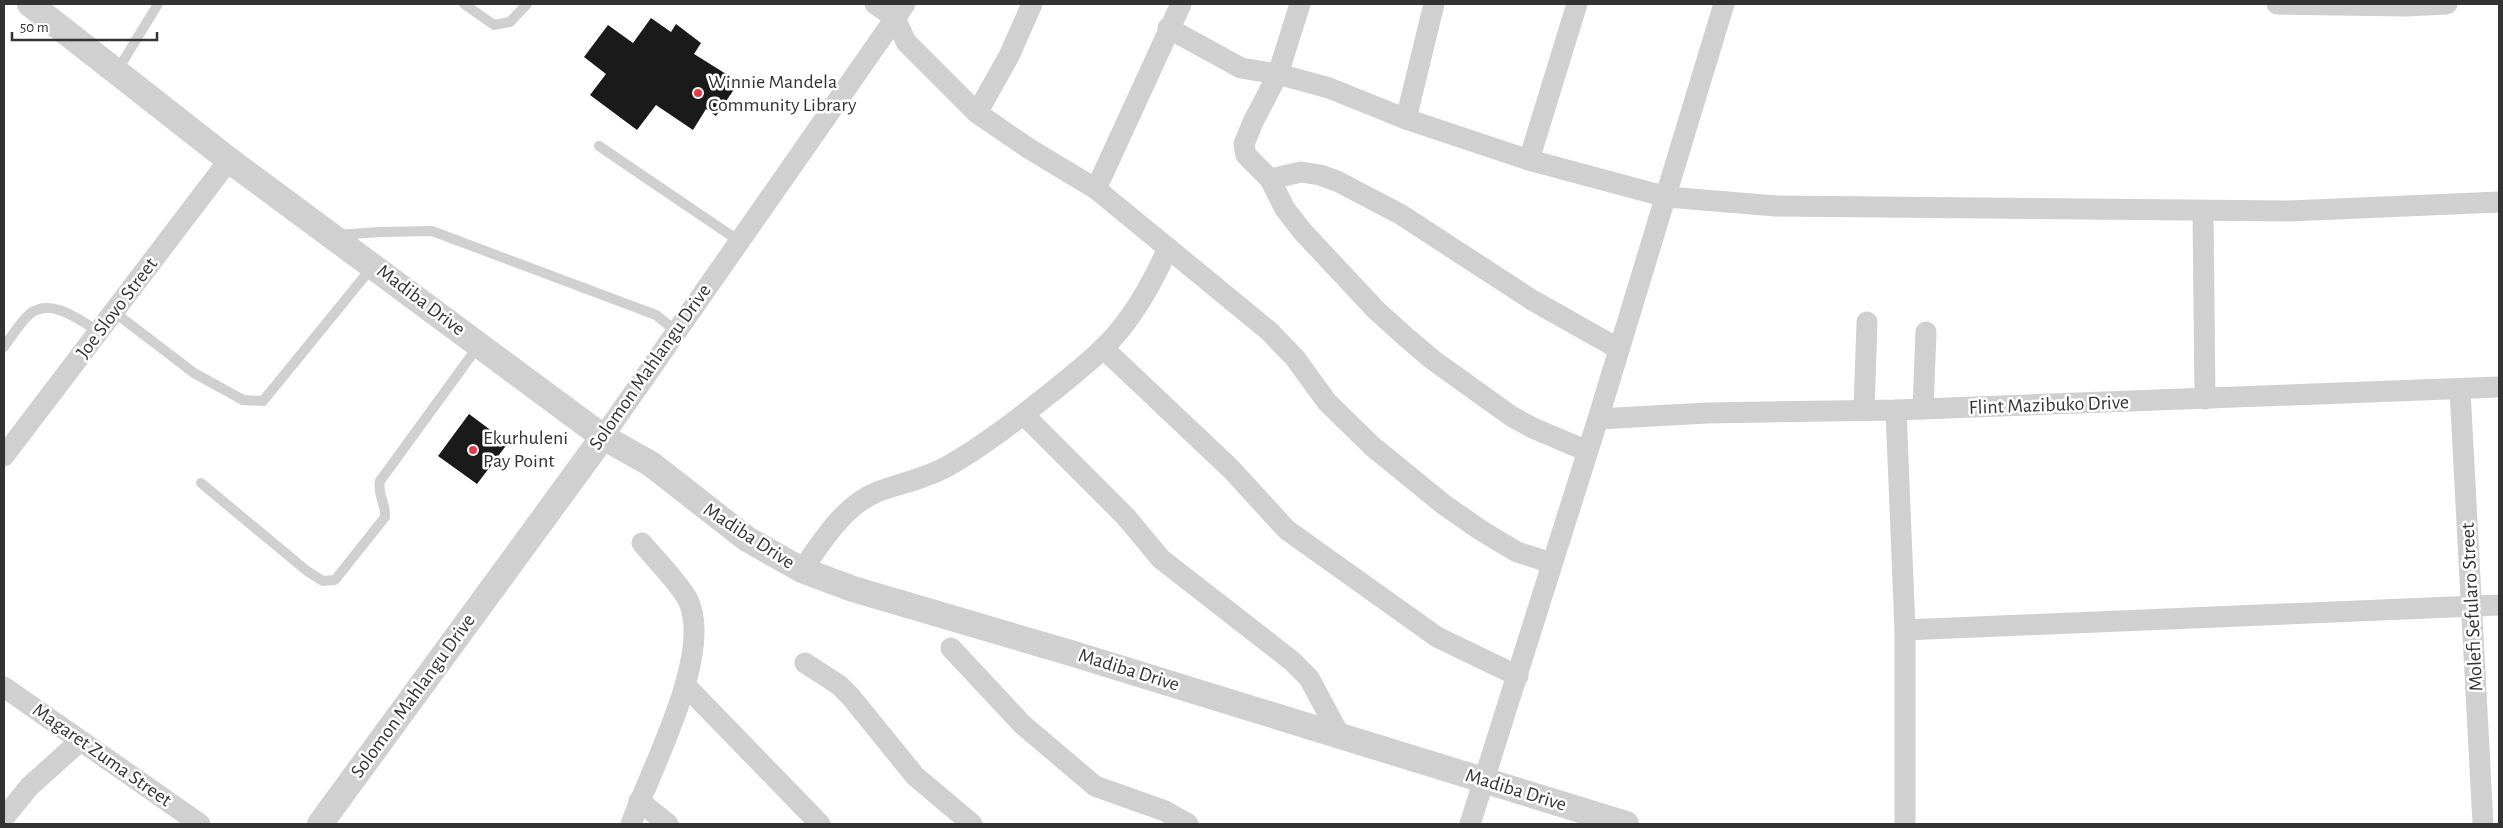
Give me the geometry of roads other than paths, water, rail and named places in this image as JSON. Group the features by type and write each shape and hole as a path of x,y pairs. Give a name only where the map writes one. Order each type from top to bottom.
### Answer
{"street":[{"name":"Madiba Drive","path":"30,4 230,160 603,436 650,464 747,539 802,570 853,589 1074,654 1626,824"},
{"path":"875,4 900,11 911,48 977,112 1028,148 1096,189 1269,331 1294,358 1326,402 1372,446 1444,504 1482,531 1517,552 1552,563"},
{"path":"977,112 1009,56 1032,4"},
{"path":"1096,189 1180,4"},
{"path":"1300,4 1278,74 1252,122 1244,144 1246,155 1270,179 1285,209 1303,232 1376,310 1407,338 1433,360 1511,416 1533,428 1587,451"},
{"path":"1406,119 1434,4"},
{"path":"1529,160 1577,4"},
{"path":"1470,824 1598,420 1618,348 1667,197 1724,4"},
{"path":"2278,4 2405,6 2447,4"},
{"name":"Solomon Mahlangu Drive","path":"320,824 603,436 900,11"},
{"path":"1168,28 1241,68 1278,74 1328,88 1406,119 1529,160 1667,197 1776,206 2289,211 2499,202"},
{"name":"Joe Slovo Street","path":"4,456 230,160"},
{"path":"1270,179 1301,172 1320,175 1337,181 1400,214 1532,300 1618,348"},
{"path":"2203,210 2205,399"},
{"path":"802,570 838,521 855,504 875,493 932,475 966,456 1024,415 1103,348 1133,313 1157,272 1168,248"},
{"path":"1864,410 1867,322"},
{"path":"1923,409 1926,332"},
{"path":"1103,348 1231,468 1287,530 1437,637 1518,676"},
{"name":"Flint Mazibuko Drive","path":"1598,420 1707,413 1896,410 2460,390 2499,387"},
{"name":"Molefi Sefularo Street","path":"2460,390 2484,824"},
{"path":"1896,410 1905,630 1905,824"},
{"path":"1024,415 1126,517 1161,559 1292,662 1309,678 1340,736"},
{"path":"631,824 686,686 693,640 693,622 688,600 642,544"},
{"path":"1905,630 2499,605"},
{"path":"950,648 1023,725 1095,786 1165,811 1188,824"},
{"path":"805,663 845,691 914,776 972,824"},
{"name":"Magaret Zuma Street","path":"4,686 200,824"},
{"path":"686,686 820,824"},
{"path":"4,818 29,787 80,740"},
{"path":"639,801 668,824"}],"lane":[{"path":"117,71 158,4"},
{"path":"464,4 494,25 510,22 527,4"},
{"path":"600,146 739,241"},
{"path":"334,236 380,232 432,231 656,315 676,331"},
{"path":"114,312 194,373 243,400 263,401 374,266"},
{"path":"4,347 32,313 50,309 63,310 99,332"},
{"path":"201,484 307,571 324,581 335,580 385,517 385,509 379,487 380,481 480,344"}],"place":[{"name":"Winnie Mandela Community Library","path":"698,93"},
{"name":"Ekurhuleni Pay Point","path":"473,450"}]}
